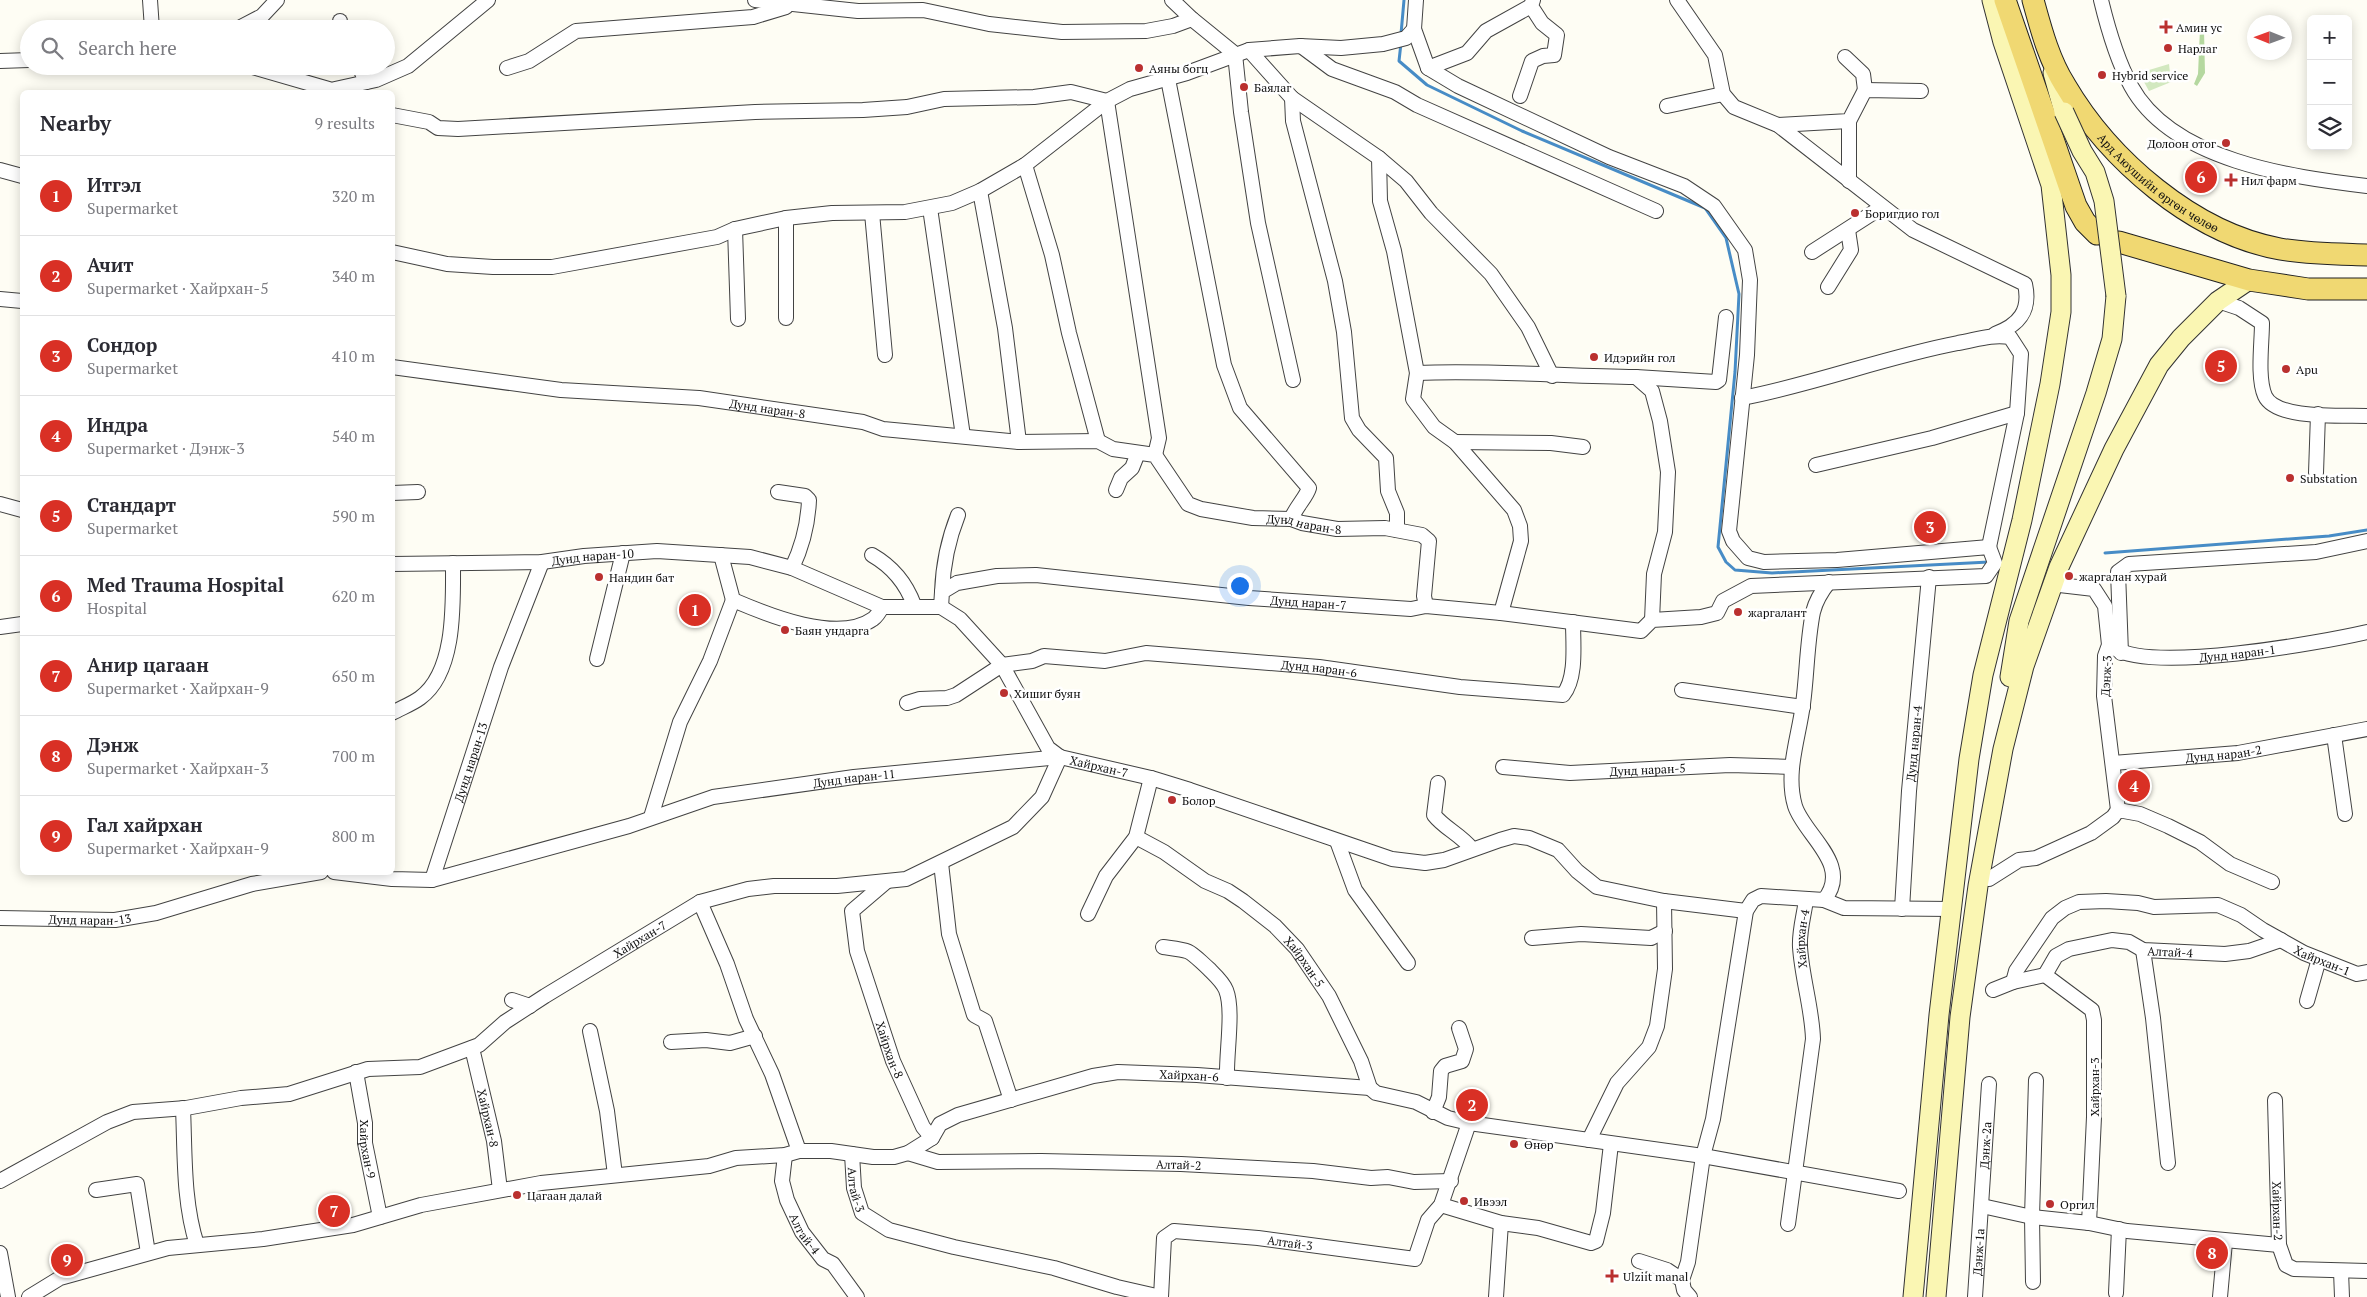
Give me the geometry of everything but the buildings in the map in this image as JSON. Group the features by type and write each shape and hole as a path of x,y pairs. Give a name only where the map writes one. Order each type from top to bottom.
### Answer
{"main road":[{"path":"1913,1297 1938,1025 1969,759 1983,675 2022,520 2050,384 2061,312 2062,275 2051,185 2003,42 1992,0"},
{"path":"2005,0 2076,206 2085,222 2097,234"},
{"path":"1983,882 2020,621 2096,394 2112,339 2116,296 2104,201 2095,172 2082,151 2064,112 2036,10"},
{"name":"Ард Аюушийн өргөн чөлөө","path":"2036,10 2061,78 2085,114 2126,163 2177,203 2218,228 2245,239 2280,249 2367,256"},
{"path":"2119,242 2250,280 2308,289 2367,290"},
{"path":"1936,1297 1960,1017 2003,749 2024,666 2051,584 2114,449 2159,365 2181,338 2218,301 2250,280"}],"street":[{"path":"150,0 151,20"},
{"path":"254,20 262,16 277,0"},
{"path":"395,71 408,66 488,0"},
{"path":"754,0 791,6 858,11 923,10 989,24 1062,32 1146,31 1173,26 1192,19"},
{"path":"1172,0 1192,19 1242,52 1292,98 1379,158 1406,181 1431,213 1490,274 1528,327 1552,376"},
{"path":"1416,0 1410,34 1428,68 1458,86 1609,157 1684,186 1714,206 1745,250 1750,280 1742,398 1729,531 1732,541 1748,558 1764,562 1799,562 1989,547"},
{"path":"1677,0 1715,55 1723,94 1734,107 1778,125 1913,230 2025,284 2028,298 2022,314 2013,327 1996,334 1924,349 1776,392 1742,398"},
{"path":"2101,0 2115,45 2132,86 2150,112 2168,127 2218,155 2279,174 2367,186"},
{"path":"1428,68 1448,62 1467,53 1486,32 1532,3 1542,23 1557,35 1554,55 1543,56 1532,61 1520,96"},
{"path":"507,68 529,61 576,31 753,17 791,6"},
{"path":"395,253 447,264 493,267 552,267 717,237 735,229 786,218 832,213 905,212 930,208 952,203 980,191 1025,165 1107,101 1130,89 1168,79 1242,52 1300,46 1341,48 1383,44 1410,34"},
{"path":"1300,46 1332,69 1395,92 1417,105 1656,211"},
{"path":"1242,52 1241,112 1258,223 1292,380"},
{"path":"1845,57 1863,74 1865,90 1849,121 1849,181"},
{"path":"0,61 20,60"},
{"path":"278,75 332,90"},
{"path":"363,75 366,82"},
{"path":"340,90 384,75"},
{"path":"1168,79 1224,365 1240,408 1309,488 1296,505 1291,519"},
{"path":"1865,90 1921,91"},
{"path":"395,116 429,122 438,128 458,128 755,112 863,110 907,107 944,99 1034,97 1071,92 1107,101"},
{"path":"1667,106 1723,94"},
{"path":"1292,98 1293,121 1336,290 1344,332 1352,418 1359,430 1386,458 1388,491 1397,513 1397,530"},
{"path":"1107,101 1159,438 1155,455"},
{"path":"1778,125 1849,121"},
{"path":"1379,158 1380,201 1394,251 1417,373 1413,399 1434,427 1455,442 1514,510 1520,526 1521,541 1501,613"},
{"path":"1025,165 1052,255 1069,334 1098,441"},
{"path":"0,170 20,175"},
{"path":"980,191 1005,328 1019,442"},
{"path":"1812,252 1882,207"},
{"path":"930,208 963,436"},
{"path":"872,213 885,355"},
{"path":"786,218 786,318"},
{"path":"735,229 738,319"},
{"path":"1828,288 1851,250 1848,230"},
{"path":"0,299 20,301"},
{"path":"2218,301 2239,308 2262,323 2262,382 2265,397 2276,408 2298,413 2367,416"},
{"path":"1417,373 1480,370 1552,376 1636,376 1716,382 1719,380 1726,317"},
{"path":"1573,622 1641,631 1652,620 1702,617 1717,613 1723,601 1751,586 1986,576 1995,563 1989,547 2017,414 2020,354 2010,337 1996,334"},
{"name":"Дунд наран-8","path":"395,367 561,390 699,398 863,422 883,429 1019,442 1098,441 1113,449 1155,455 1188,504 1201,509 1253,518 1291,519 1302,523 1337,529 1397,530 1422,534 1429,541 1424,596 1426,606"},
{"path":"1636,376 1652,391 1660,421 1668,472 1665,532 1654,574 1652,620"},
{"path":"1816,465 1932,438 2017,414"},
{"path":"2316,473 2318,414"},
{"path":"1455,442 1552,444 1583,447"},
{"path":"1116,490 1121,478 1132,468 1138,453"},
{"path":"395,493 418,492"},
{"path":"778,492 805,496 809,500 807,526 792,568"},
{"path":"1,506 20,510"},
{"path":"941,607 943,569 950,534 958,515"},
{"path":"2115,649 2118,572 2129,564 2316,552 2367,541"},
{"name":"Дунд наран-10","path":"395,564 542,562 656,551 750,557 792,568 882,607"},
{"path":"597,660 623,553"},
{"path":"651,817 680,722 710,661 733,600 721,555"},
{"path":"872,555 892,568 909,590 914,605"},
{"name":"Дунд наран-13","path":"432,880 501,666 542,562"},
{"path":"395,711 421,698 437,679 448,648 453,618 453,563"},
{"name":"Дунд наран-7","path":"942,592 957,583 997,576 1036,575 1249,598 1411,609 1426,606 1573,622"},
{"name":"Дунд наран-4","path":"1902,909 1909,791 1929,577"},
{"path":"1824,900 1831,892 1832,880 1829,858 1795,806 1792,768 1803,707 1813,612 1818,596 1829,582"},
{"name":"Дэнж-3","path":"2051,584 2094,589 2105,606 2115,649 2105,656 2104,696 2118,810"},
{"path":"733,600 781,618 833,628 856,627 874,618 882,607 914,605 941,607 960,619 1002,664 1048,748 1060,757"},
{"name":"Дунд наран-6","path":"1002,664 1032,661 1044,656 1081,661 1105,661 1146,653 1319,667 1460,687 1563,696 1568,690 1573,659 1573,622"},
{"path":"0,627 20,624"},
{"name":"Дунд наран-1","path":"2115,649 2152,659 2200,656 2285,648 2367,632"},
{"path":"907,703 920,699 947,698 956,695 1002,664"},
{"path":"1682,690 1803,707"},
{"name":"Дунд наран-2","path":"2112,763 2238,753 2367,729"},
{"path":"2334,735 2345,814"},
{"name":"Дунд наран-11","path":"432,880 629,826 713,797 813,782 1060,757"},
{"name":"Хайрхан-7","path":"356,1072 368,1069 420,1067 472,1048 530,1006 700,902 748,889 774,886 798,888 886,882 906,878 941,863 1013,827 1042,797 1060,757 1151,778"},
{"name":"Дунд наран-5","path":"1503,768 1570,773 1730,765 1792,768"},
{"path":"1088,914 1106,876 1136,837 1151,778 1392,859 1425,863 1444,860 1514,836 1529,838 1558,850 1577,871 1597,887 1664,901 1746,912 1713,1119 1703,1156 1688,1262 1682,1280 1684,1290 1690,1297"},
{"path":"1438,784 1434,814 1440,823 1463,838 1472,849"},
{"path":"1983,882 2019,860 2036,858 2091,833 2118,810 2140,814 2168,826 2200,842 2230,864 2272,882"},
{"name":"Хайрхан-5","path":"1136,837 1164,852 1205,881 1228,891 1243,901 1263,915 1292,943 1329,996 1360,1061 1370,1088"},
{"path":"1337,841 1355,890 1408,963"},
{"path":"932,1138 940,1124 958,1115 983,1106 1011,1100 985,1021 974,1015 956,958 949,934 941,863"},
{"name":"Дунд наран-13","path":"2,918 115,920 156,913 252,884 303,875"},
{"path":"357,875 392,879 432,880"},
{"name":"Хайрхан-8","path":"886,882 852,911 857,951 893,1061 923,1127 932,1138"},
{"name":"Хайрхан-4","path":"1746,912 1753,900 1761,896 1806,900 1800,944 1806,1000 1812,1016 1813,1039 1788,1224"},
{"path":"1806,900 1824,900 1844,908 1952,909"},
{"path":"1589,1140 1617,1083 1648,1047 1657,1026 1665,970 1664,901"},
{"path":"29,1297 60,1278 168,1248 263,1239 352,1225 421,1206 541,1183 709,1166 736,1158 792,1153 772,1074 746,1019 727,964 700,902"},
{"name":"Хайрхан-1","path":"2013,982 2016,971 2052,918 2065,908 2079,902 2122,902 2154,907 2218,905 2241,915 2280,940 2319,959 2357,974 2367,972"},
{"path":"1532,938 1581,934 1651,938 1664,931"},
{"name":"Алтай-4","path":"2045,975 2056,956 2069,949 2112,940 2129,942 2143,950 2225,954 2249,951 2280,940"},
{"path":"1163,947 1190,950 1226,989 1229,1011 1226,1054 1227,1078"},
{"path":"2143,950 2153,1018 2168,1163"},
{"path":"2307,1001 2319,959"},
{"path":"1993,990 2013,982 2045,975"},
{"name":"Хайрхан-3","path":"2045,975 2092,1010 2094,1020 2094,1117 2089,1222"},
{"path":"512,1000 530,1006"},
{"path":"1433,1112 1439,1097 1441,1071 1445,1066 1462,1061 1466,1049 1458,1028"},
{"path":"590,1031 607,1111 615,1175"},
{"path":"671,1042 706,1040 730,1043 755,1036"},
{"name":"Хайрхан-8","path":"472,1048 494,1141 500,1190"},
{"path":"0,1180 107,1122 133,1112 183,1108 240,1098 289,1094 356,1072"},
{"name":"Хайрхан-9","path":"356,1072 365,1123 365,1143 380,1216"},
{"name":"Хайрхан-6","path":"1011,1100 1093,1076 1118,1072 1370,1088"},
{"path":"2033,1282 2032,1217 2036,1080"},
{"name":"Дэнж-2а","path":"1982,1206 1989,1084"},
{"path":"1370,1088 1376,1093 1416,1102 1433,1112 1469,1124 1703,1156 1898,1191"},
{"name":"Хайрхан-2","path":"2275,1100 2279,1246 2286,1265 2294,1269 2367,1271"},
{"path":"183,1108 190,1218 197,1245"},
{"path":"1469,1124 1442,1205 1502,1223 1538,1228 1591,1243 1596,1240 1598,1231 1611,1144"},
{"name":"Алтай-3","path":"792,1153 831,1151 887,1157 908,1153 932,1138"},
{"name":"Алтай-4","path":"792,1153 782,1181 787,1200 802,1232 823,1259 832,1264 857,1297"},
{"name":"Алтай-2","path":"908,1153 938,1162 1041,1161 1181,1164 1313,1171 1371,1178 1388,1177 1414,1182 1451,1181"},
{"name":"Алтай-3","path":"852,1154 854,1188 862,1213 890,1230 954,1247 1054,1268 1117,1287 1161,1297 1164,1238 1174,1231 1258,1238 1410,1260 1414,1259 1428,1220 1442,1205"},
{"path":"96,1190 137,1184 148,1253"},
{"path":"1982,1206 2032,1217 2069,1222 2089,1222 2119,1229 2225,1242 2279,1246"},
{"name":"Дэнж-1а","path":"1975,1297 1982,1206"},
{"path":"1496,1297 1502,1223"},
{"path":"2116,1293 2119,1229"},
{"path":"2220,1297 2225,1242"},
{"path":"0,1253 8,1297"},
{"path":"1639,1261 1667,1270 1682,1280"},
{"path":"2341,1271 2342,1297"}],"green space":[{"path":"2200,29 2204,30 2205,73 2197,86 2194,84 2198,74"},
{"path":"2169,64 2171,82 2149,91 2139,73"}],"waterway":[{"path":"1401,34 1404,0"},
{"path":"1401,43 1399,61 1427,85 1522,131 1705,208 1726,238 1739,294 1735,372 1718,547 1726,562 1735,570 1772,573 1989,562"},
{"path":"2105,553 2329,536 2367,530"}],"place":[{"name":"Амин ус","path":"2166,27"},
{"name":"Нарлаг","path":"2168,48"},
{"name":"Аяны богц","path":"1139,68"},
{"name":"Hybrid service","path":"2102,75"},
{"name":"Баялаг","path":"1244,87"},
{"name":"Долоон отог","path":"2226,143"},
{"name":"Med Trauma Hospital","path":"2201,177"},
{"name":"Нил фарм","path":"2231,180"},
{"name":"Боригдио гол","path":"1855,213"},
{"name":"Идэрийн гол","path":"1594,357"},
{"name":"Стандарт","path":"2221,366"},
{"name":"Apu","path":"2286,369"},
{"name":"Substation","path":"2290,478"},
{"name":"Сондор","path":"1930,527"},
{"name":"жаргалан хурай","path":"2069,576"},
{"name":"Нандин бат","path":"599,577"},
{"name":"Итгэл","path":"695,610"},
{"name":"жаргалант","path":"1738,612"},
{"name":"Баян ундарга","path":"785,630"},
{"name":"Хишиг буян","path":"1004,693"},
{"name":"Индра","path":"2134,786"},
{"name":"Болор","path":"1172,800"},
{"name":"Ачит","path":"1472,1105"},
{"name":"Өнөр","path":"1514,1144"},
{"name":"Цагаан далай","path":"517,1195"},
{"name":"Ивээл","path":"1464,1201"},
{"name":"Оргил","path":"2050,1204"},
{"name":"Анир цагаан","path":"334,1211"},
{"name":"Дэнж","path":"2212,1253"},
{"name":"Гал хайрхан","path":"67,1260"},
{"name":"Ulziit manal","path":"1612,1276"}]}
